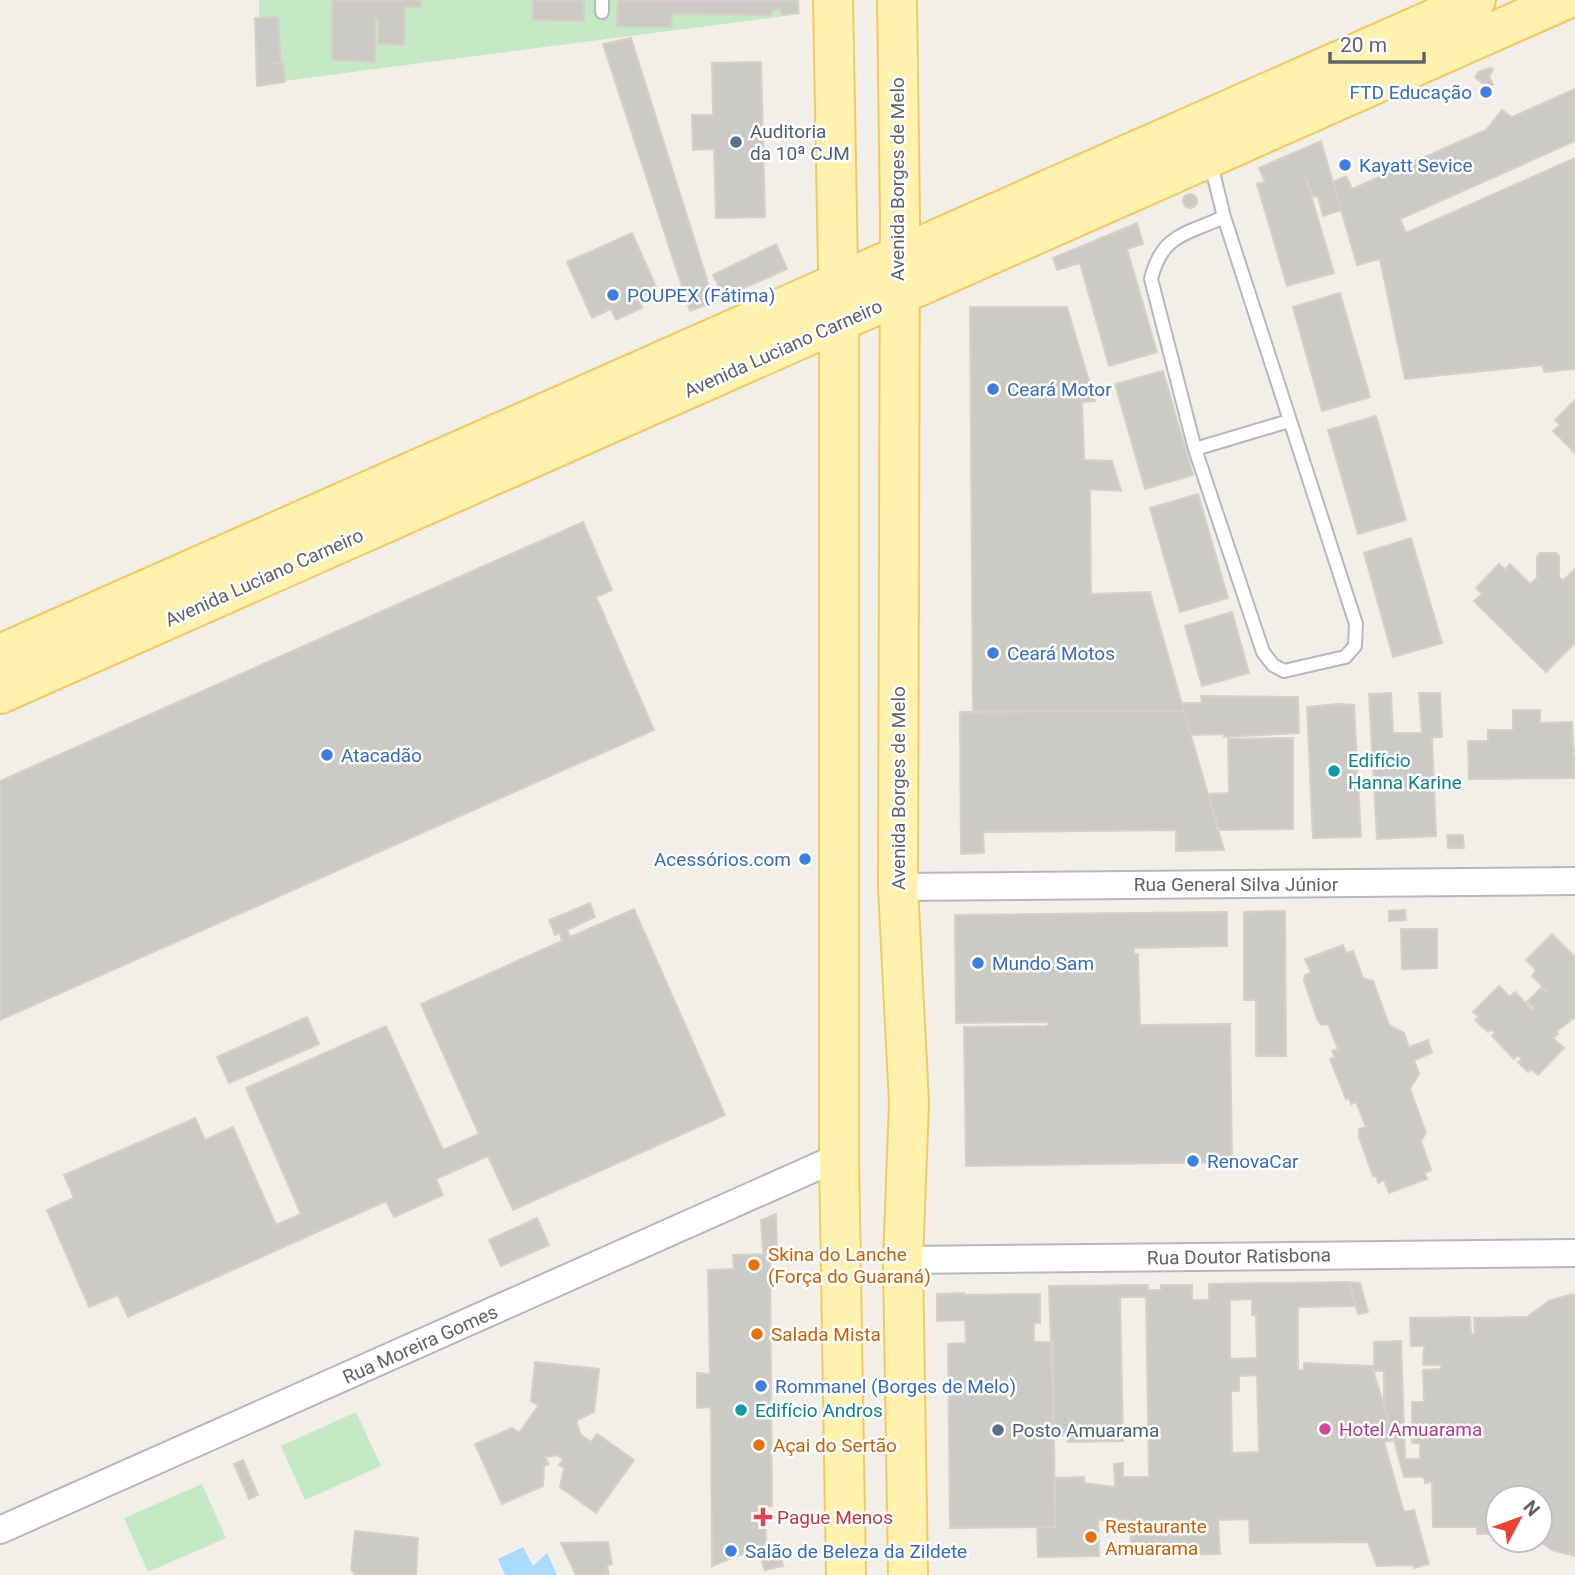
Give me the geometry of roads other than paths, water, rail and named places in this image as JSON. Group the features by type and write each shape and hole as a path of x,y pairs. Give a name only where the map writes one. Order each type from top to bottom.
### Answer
{"main road":[{"path":"833,0 839,323 839,1157 846,1575"},
{"name":"Avenida Borges de Melo","path":"897,0 898,887 909,1103 903,1259 908,1575"},
{"name":"Avenida Luciano Carneiro","path":"0,694 1209,158 1438,37 1476,0"},
{"name":"Avenida Luciano Carneiro","path":"0,654 899,256 1438,37 1566,0"}],"street":[{"name":"Rua General Silva Júnior","path":"898,887 1575,881"},
{"name":"Rua Moreira Gomes","path":"0,1530 839,1157"},
{"name":"Rua Doutor Ratisbona","path":"903,1259 1575,1252"}],"lane":[{"path":"1209,158 1224,217 1356,624 1354,646 1345,657 1284,671 1273,665 1263,652 1195,449 1151,279 1164,245 1224,217"},
{"path":"1195,449 1289,421"}],"water":[{"path":"523,1547 533,1566 547,1553 557,1575 505,1575 498,1559"}],"place":[{"name":"FTD Educação","path":"1486,92"},
{"name":"Auditoria da 10ª CJM","path":"736,142"},
{"name":"Kayatt Sevice","path":"1345,165"},
{"name":"POUPEX (Fátima)","path":"613,295"},
{"name":"Ceará Motor","path":"993,389"},
{"name":"Ceará Motos","path":"993,653"},
{"name":"Atacadão","path":"327,755"},
{"name":"Edifício Hanna Karine","path":"1334,771"},
{"name":"Acessórios.com","path":"805,859"},
{"name":"Mundo Sam","path":"978,963"},
{"name":"RenovaCar","path":"1193,1161"},
{"name":"Skina do Lanche (Força do Guaraná)","path":"754,1265"},
{"name":"Salada Mista","path":"757,1334"},
{"name":"Rommanel (Borges de Melo)","path":"761,1386"},
{"name":"Edifício Andros","path":"741,1410"},
{"name":"Hotel Amuarama","path":"1325,1429"},
{"name":"Posto Amuarama","path":"998,1430"},
{"name":"Açai do Sertão","path":"759,1445"},
{"name":"Pague Menos","path":"763,1517"},
{"name":"Restaurante Amuarama","path":"1091,1537"},
{"name":"Salão de Beleza da Zildete","path":"731,1551"}]}
